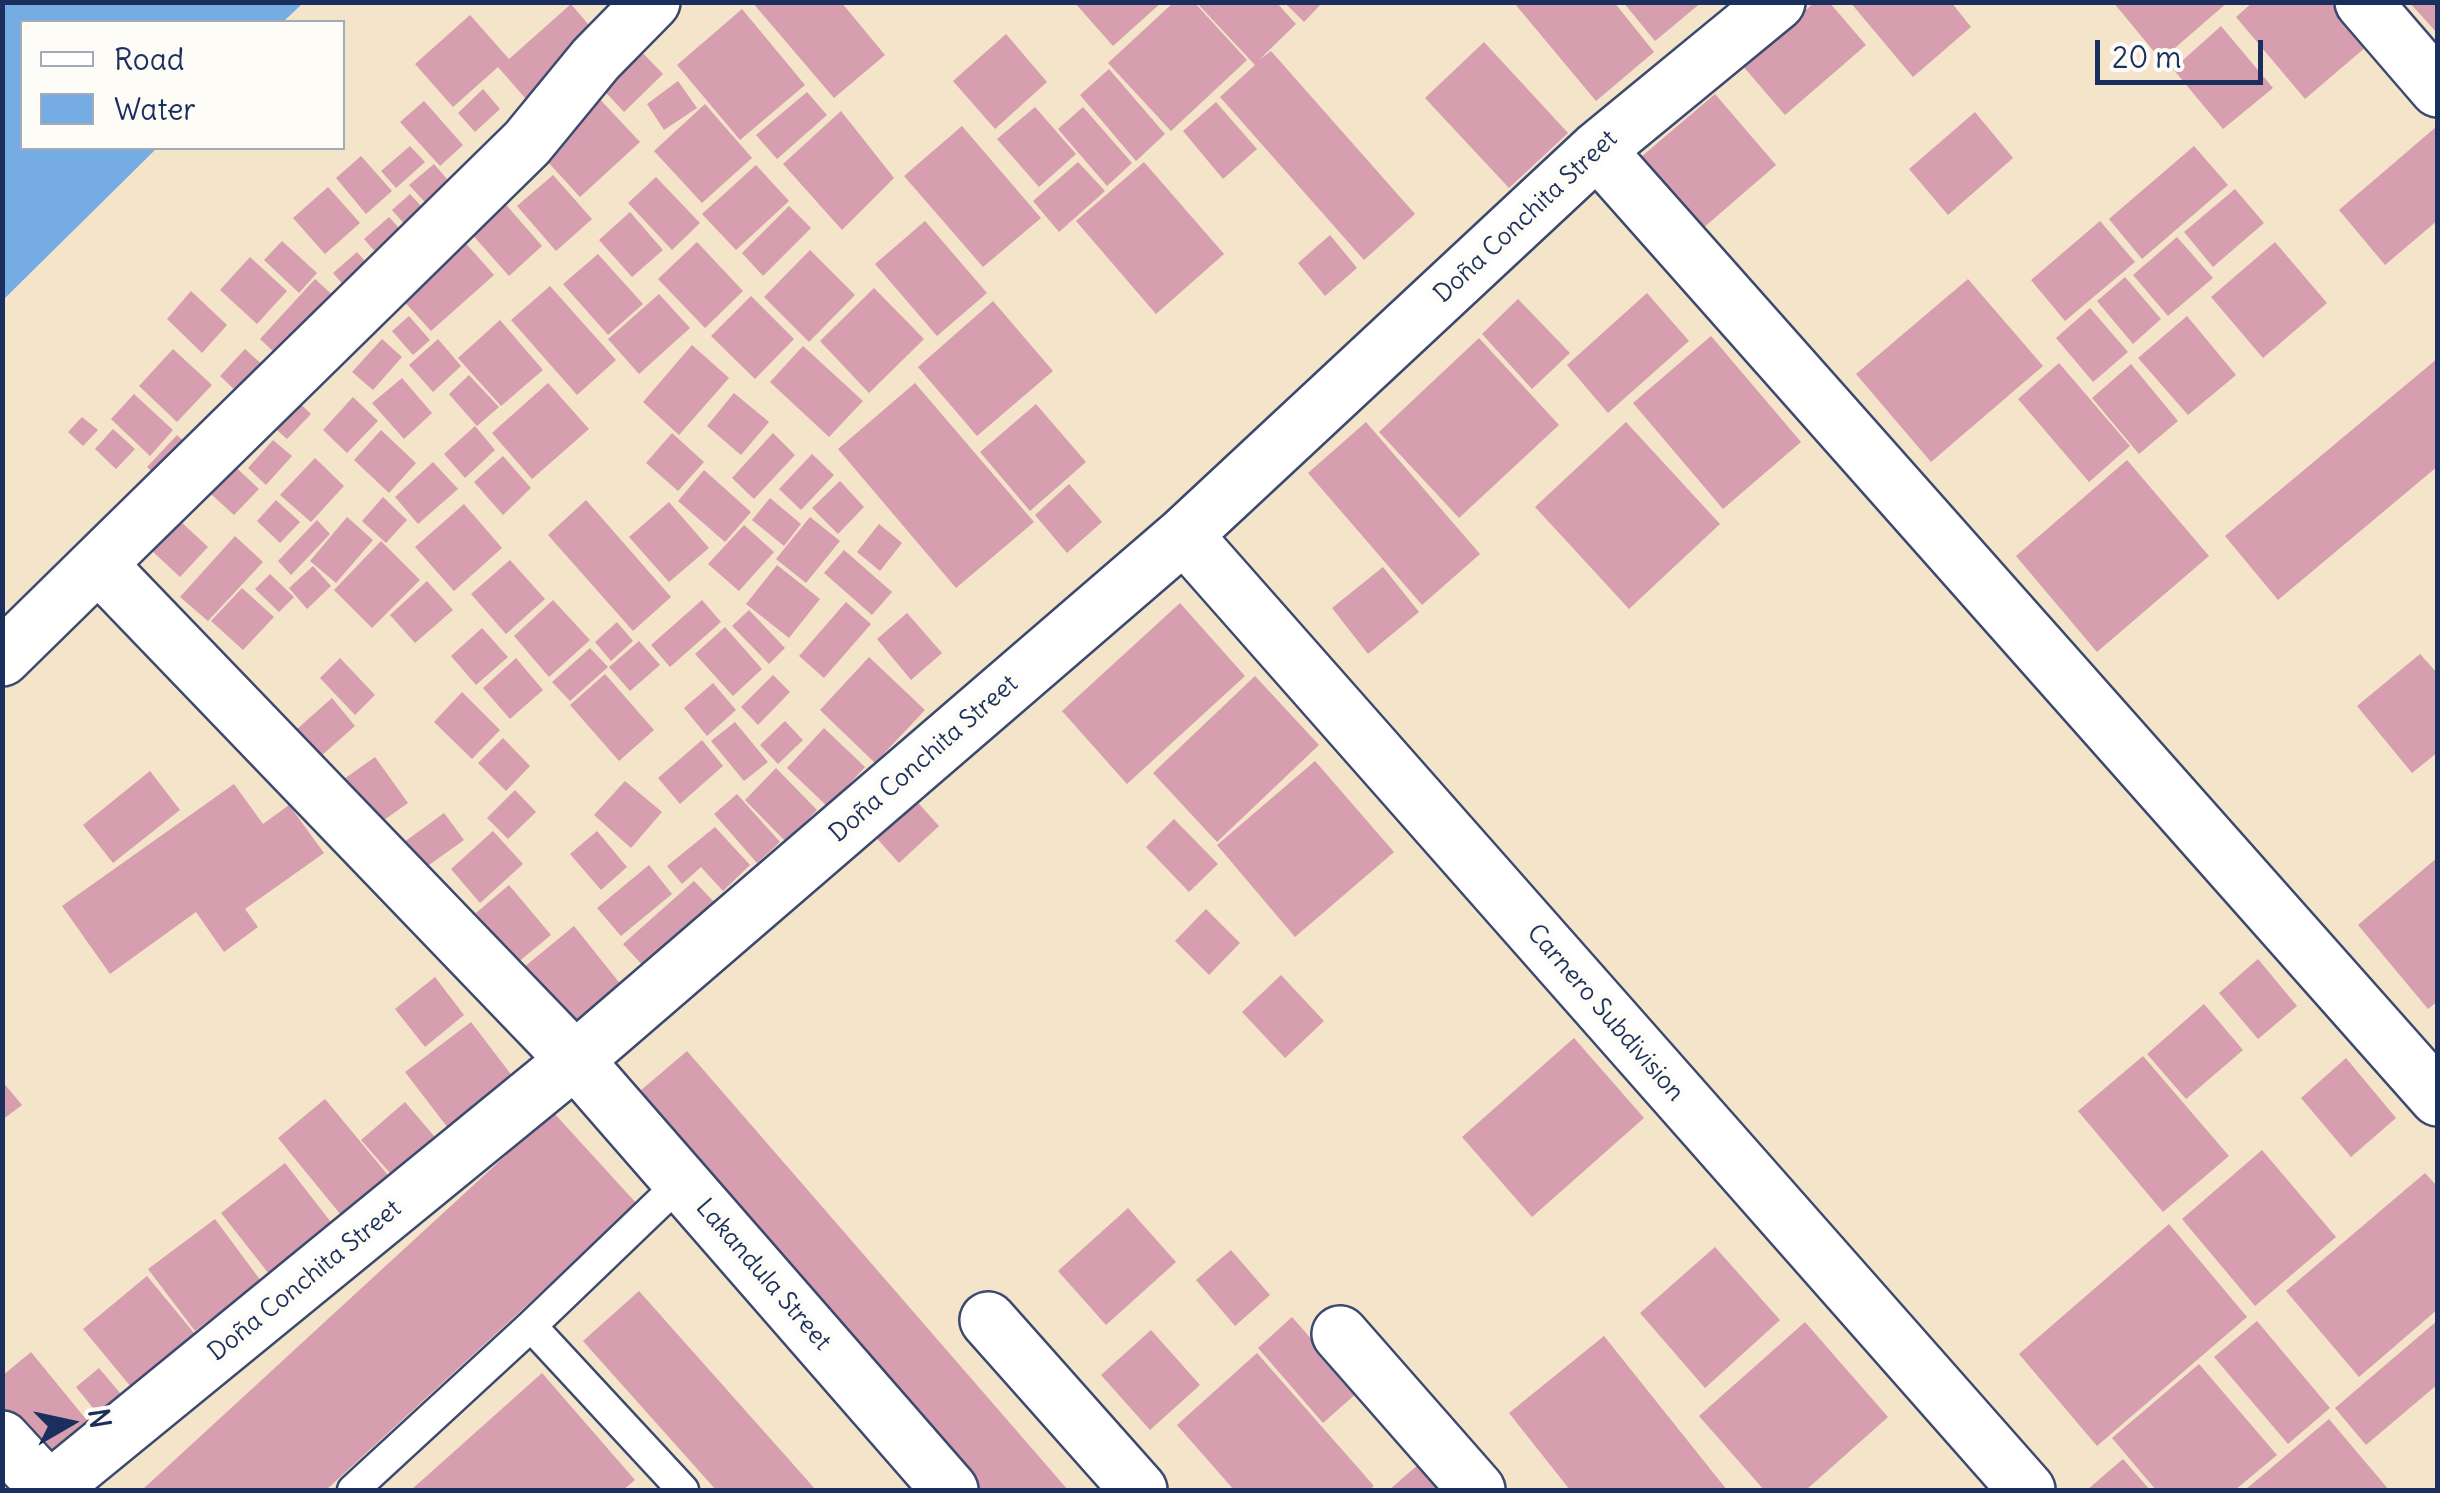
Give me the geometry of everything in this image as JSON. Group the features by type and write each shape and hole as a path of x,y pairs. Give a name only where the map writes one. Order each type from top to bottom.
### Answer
{"street":[{"path":"2,658 527,144 596,59 652,2"},
{"name":"Doña Conchita Street","path":"49,1490 575,1060 1184,535 1597,150 1778,2"},
{"path":"2363,2 2438,89"},
{"path":"1597,150 2438,1098"},
{"name":"Carnero Subdivision","path":"1184,535 2027,1490"},
{"name":"Lakandula Street","path":"98,564 575,1060 950,1490"},
{"path":"988,1320 1139,1490"},
{"path":"1340,1334 1476,1490"},
{"path":"2,1439 49,1490"}],"lane":[{"path":"353,1490 681,1182"},
{"path":"531,1326 683,1490"}],"water":[{"path":"3,2 303,2 285,20 20,20 20,150 155,150 3,300"}],"building":[{"path":"752,2 841,2 885,55 834,98"},
{"path":"1074,2 1162,2 1113,46"},
{"path":"1174,2 1194,2 1247,60 1171,131 1108,63"},
{"path":"1196,2 1276,2 1296,24 1259,60 1271,51 1415,214 1364,260 1220,97 1255,65"},
{"path":"1284,2 1323,2 1304,22"},
{"path":"1517,2 1614,2 1654,52 1596,101"},
{"path":"1623,2 1702,2 1655,41"},
{"path":"1815,2 1829,2 1866,45 1785,115 1742,65"},
{"path":"1850,2 1951,2 1971,27 1913,77"},
{"path":"2113,2 2228,2 2161,60"},
{"path":"2253,2 2330,2 2367,46 2305,99 2236,17"},
{"path":"2409,2 2438,2 2438,34"},
{"path":"571,4 605,44 533,107 498,67 453,107 415,64 470,15 509,59"},
{"path":"742,9 805,85 740,140 677,65"},
{"path":"2221,26 2273,88 2223,129 2173,69"},
{"path":"1006,34 1047,82 995,129 953,81"},
{"path":"1484,42 1568,133 1509,188 1425,98"},
{"path":"636,46 663,74 624,112 597,83"},
{"path":"1109,69 1165,134 1136,161 1080,95"},
{"path":"678,81 697,108 664,130 647,104"},
{"path":"483,89 500,109 475,132 458,113"},
{"path":"807,92 827,115 777,159 756,135"},
{"path":"594,93 640,142 580,197 535,148"},
{"path":"1715,94 1776,165 1702,229 1641,157"},
{"path":"424,101 463,145 440,166 400,122"},
{"path":"1216,102 1257,149 1223,179 1183,131"},
{"path":"705,104 752,158 702,203 654,151"},
{"path":"1035,107 1076,154 1039,187 997,139"},
{"path":"1083,107 1132,163 1107,186 1058,129"},
{"path":"841,111 894,178 842,230 783,164"},
{"path":"1975,112 2013,158 1948,215 1909,169"},
{"path":"962,126 1041,218 983,267 904,176"},
{"path":"2436,127 2438,220 2385,265 2339,210"},
{"path":"410,146 425,162 396,188 381,171"},
{"path":"2194,146 2228,185 2142,259 2109,219"},
{"path":"361,156 392,191 366,214 336,178"},
{"path":"1078,162 1105,191 1059,232 1033,201"},
{"path":"1144,162 1224,254 1156,314 1076,221"},
{"path":"434,164 460,194 437,215 409,185"},
{"path":"756,165 789,201 736,250 702,214"},
{"path":"553,175 592,219 556,251 517,206"},
{"path":"656,177 700,223 672,250 628,203"},
{"path":"488,184 542,246 509,276 454,214"},
{"path":"328,187 360,223 325,254 293,218"},
{"path":"2235,189 2264,223 2213,267 2184,232"},
{"path":"410,194 441,228 422,244 392,210"},
{"path":"789,206 811,228 763,276 742,253"},
{"path":"630,212 663,250 632,277 599,240"},
{"path":"389,217 418,249 392,271 364,239"},
{"path":"925,221 987,293 937,336 875,264"},
{"path":"2100,221 2135,262 2065,321 2031,280"},
{"path":"453,229 494,275 431,331 390,286"},
{"path":"1330,235 1357,268 1325,296 1298,263"},
{"path":"2177,237 2213,278 2168,316 2133,275"},
{"path":"282,241 317,273 299,293 264,260"},
{"path":"697,242 743,291 705,328 658,279"},
{"path":"2275,242 2327,303 2263,358 2211,297"},
{"path":"810,250 855,295 809,342 764,297"},
{"path":"357,252 383,282 359,303 333,273"},
{"path":"598,254 643,304 608,335 563,284"},
{"path":"250,257 287,291 257,324 220,290"},
{"path":"2125,277 2161,319 2133,344 2097,301"},
{"path":"315,279 349,310 293,370 260,339"},
{"path":"1968,279 2043,366 1931,462 1856,374"},
{"path":"550,286 616,360 577,395 511,320"},
{"path":"874,288 924,339 869,393 820,341"},
{"path":"191,291 227,325 202,353 167,319"},
{"path":"1647,293 1689,341 1608,413 1567,365"},
{"path":"659,294 690,328 639,374 608,339"},
{"path":"751,296 794,339 755,379 711,336"},
{"path":"1518,299 1570,353 1532,389 1482,334"},
{"path":"993,301 1053,371 977,436 918,367"},
{"path":"2090,308 2128,352 2093,382 2056,338"},
{"path":"409,316 430,340 413,355 392,331"},
{"path":"2187,316 2236,375 2188,415 2138,358"},
{"path":"500,320 543,370 501,406 458,358"},
{"path":"1711,336 1801,442 1723,509 1633,403"},
{"path":"1479,338 1559,425 1459,518 1379,432"},
{"path":"382,339 402,357 373,390 352,372"},
{"path":"438,339 461,366 433,392 409,365"},
{"path":"692,345 729,378 679,435 643,402"},
{"path":"803,346 863,401 829,437 770,382"},
{"path":"173,349 212,385 177,422 139,386"},
{"path":"245,349 278,379 252,406 220,376"},
{"path":"2438,358 2438,466 2278,600 2225,536"},
{"path":"2059,363 2130,446 2089,482 2018,399"},
{"path":"2131,364 2178,421 2139,454 2092,398"},
{"path":"469,375 499,407 477,426 449,394"},
{"path":"402,378 432,413 404,439 372,403"},
{"path":"548,383 589,429 532,479 492,433"},
{"path":"915,383 1034,522 956,588 838,449"},
{"path":"283,387 311,414 287,439 259,414"},
{"path":"734,393 769,422 741,455 707,426"},
{"path":"134,394 173,430 150,456 111,419"},
{"path":"353,397 378,421 347,453 323,430"},
{"path":"1036,404 1086,462 1030,511 980,452"},
{"path":"82,417 98,430 83,446 68,432"},
{"path":"1366,422 1480,554 1422,605 1308,473"},
{"path":"1626,422 1720,524 1629,609 1535,507"},
{"path":"475,426 495,450 465,478 444,454"},
{"path":"113,429 135,449 116,469 95,449"},
{"path":"381,430 416,463 389,493 354,460"},
{"path":"672,433 704,462 678,491 646,463"},
{"path":"773,433 795,455 754,499 732,478"},
{"path":"177,435 201,457 171,490 147,467"},
{"path":"273,440 292,456 266,485 248,468"},
{"path":"812,454 834,475 801,510 779,489"},
{"path":"503,456 531,488 503,515 474,482"},
{"path":"226,458 259,489 234,515 201,485"},
{"path":"315,458 344,486 311,522 280,495"},
{"path":"2127,460 2209,556 2097,652 2016,556"},
{"path":"433,462 458,489 418,524 395,497"},
{"path":"704,470 751,512 725,542 678,501"},
{"path":"840,481 864,507 838,534 812,508"},
{"path":"1069,484 1102,522 1067,553 1035,515"},
{"path":"383,497 407,520 386,543 362,521"},
{"path":"770,498 801,524 784,546 752,520"},
{"path":"276,500 300,522 280,543 257,521"},
{"path":"586,500 671,597 633,631 548,535"},
{"path":"669,502 709,548 669,582 629,537"},
{"path":"464,504 502,548 454,591 415,547"},
{"path":"163,505 208,547 180,577 135,535"},
{"path":"347,517 373,540 336,583 310,561"},
{"path":"810,517 840,541 806,583 776,559"},
{"path":"317,520 330,534 291,575 278,561"},
{"path":"879,524 902,543 880,571 857,552"},
{"path":"744,525 774,552 739,591 708,564"},
{"path":"235,536 263,562 208,621 180,597"},
{"path":"381,541 420,580 372,628 334,590"},
{"path":"844,550 892,592 872,615 824,573"},
{"path":"510,560 545,599 506,634 471,594"},
{"path":"777,565 820,599 789,638 746,604"},
{"path":"313,566 331,586 307,609 289,588"},
{"path":"1383,567 1419,612 1368,654 1332,608"},
{"path":"270,574 294,597 279,612 255,589"},
{"path":"427,581 453,610 415,643 390,615"},
{"path":"242,588 274,617 243,650 211,621"},
{"path":"553,600 590,640 549,677 514,636"},
{"path":"702,600 721,622 670,667 651,645"},
{"path":"846,602 871,624 824,678 799,656"},
{"path":"1180,603 1245,676 1127,784 1062,711"},
{"path":"749,610 785,648 769,664 732,626"},
{"path":"907,613 942,653 911,680 877,639"},
{"path":"617,622 633,641 611,661 595,642"},
{"path":"725,627 762,669 733,696 695,654"},
{"path":"482,628 508,657 476,685 451,656"},
{"path":"639,641 660,665 630,691 609,667"},
{"path":"590,648 608,667 570,701 552,682"},
{"path":"2420,654 2438,674 2438,752 2412,773 2357,706"},
{"path":"869,657 925,710 875,763 820,710"},
{"path":"340,658 375,695 355,715 320,678"},
{"path":"516,658 543,690 510,719 483,688"},
{"path":"605,674 654,730 619,761 570,705"},
{"path":"773,675 790,692 758,725 741,707"},
{"path":"1255,676 1319,745 1217,842 1153,773"},
{"path":"713,683 736,710 707,736 684,708"},
{"path":"462,692 500,730 472,759 434,722"},
{"path":"332,698 355,726 321,756 297,729"},
{"path":"785,721 803,740 778,764 760,745"},
{"path":"735,722 768,762 744,781 711,741"},
{"path":"824,728 865,767 828,807 787,768"},
{"path":"503,738 530,766 506,791 478,763"},
{"path":"702,740 723,766 680,804 658,778"},
{"path":"375,757 408,803 370,830 337,784"},
{"path":"1315,761 1394,852 1295,937 1217,845"},
{"path":"776,768 817,810 786,842 745,800"},
{"path":"150,771 180,810 113,863 83,825"},
{"path":"625,781 662,812 631,848 594,815"},
{"path":"234,784 263,824 289,805 324,853 245,909 258,927 224,952 196,912 110,974 62,906"},
{"path":"515,790 536,812 508,839 487,818"},
{"path":"737,794 780,842 757,863 714,814"},
{"path":"912,796 939,826 899,863 872,833"},
{"path":"444,813 464,840 415,875 396,848"},
{"path":"1174,819 1218,864 1189,892 1146,847"},
{"path":"715,827 750,865 723,891 701,867 682,884 667,866"},
{"path":"493,831 523,864 480,903 451,869"},
{"path":"597,831 627,867 601,890 570,854"},
{"path":"2438,857 2438,1001 2428,1009 2358,925"},
{"path":"649,865 672,894 621,936 597,908"},
{"path":"694,881 717,905 646,969 623,944"},
{"path":"509,885 551,935 517,963 476,913"},
{"path":"1206,909 1240,943 1209,975 1175,941"},
{"path":"574,926 626,991 564,1041 512,977"},
{"path":"2258,959 2297,1006 2258,1039 2219,993"},
{"path":"1281,975 1324,1021 1285,1058 1242,1012"},
{"path":"435,977 464,1015 425,1047 395,1009"},
{"path":"2204,1004 2243,1050 2186,1099 2147,1054"},
{"path":"471,1022 526,1094 461,1145 405,1072"},
{"path":"1574,1038 1644,1118 1532,1217 1462,1137"},
{"path":"687,1051 1068,1490 975,1490 633,1097"},
{"path":"2143,1056 2229,1156 2163,1212 2078,1111"},
{"path":"2346,1058 2396,1118 2351,1157 2301,1098"},
{"path":"2,1081 22,1105 2,1120"},
{"path":"325,1099 392,1180 345,1220 278,1138"},
{"path":"405,1102 440,1143 396,1180 361,1140"},
{"path":"553,1112 637,1204 326,1490 142,1490"},
{"path":"2262,1150 2336,1237 2255,1306 2182,1219"},
{"path":"285,1163 337,1230 273,1279 221,1213"},
{"path":"2425,1173 2438,1187 2438,1309 2359,1377 2286,1291"},
{"path":"1128,1208 1176,1262 1106,1325 1058,1271"},
{"path":"215,1219 261,1281 195,1331 148,1269"},
{"path":"2169,1224 2247,1317 2097,1446 2019,1354"},
{"path":"1715,1247 1780,1320 1705,1388 1640,1313"},
{"path":"1231,1250 1270,1295 1235,1326 1196,1280"},
{"path":"147,1276 199,1339 136,1393 83,1329"},
{"path":"639,1291 816,1490 716,1490 583,1341"},
{"path":"1292,1317 1358,1392 1323,1423 1258,1348"},
{"path":"2438,1320 2438,1384 2366,1445 2335,1408"},
{"path":"2257,1321 2330,1408 2288,1444 2214,1357"},
{"path":"1805,1322 1888,1417 1806,1490 1764,1490 1699,1416"},
{"path":"1151,1330 1200,1385 1150,1430 1101,1375"},
{"path":"1604,1336 1727,1490 1570,1490 1509,1413"},
{"path":"31,1352 94,1429 47,1469 2,1416 2,1376"},
{"path":"1257,1353 1374,1486 1369,1490 1234,1490 1177,1425"},
{"path":"2199,1364 2277,1455 2235,1490 2156,1490 2112,1438"},
{"path":"99,1368 130,1405 106,1424 76,1387"},
{"path":"542,1373 635,1480 623,1490 411,1490"},
{"path":"2329,1419 2389,1490 2245,1490"},
{"path":"2123,1459 2150,1490 2087,1490"},
{"path":"1419,1464 1443,1490 1389,1490"}]}
